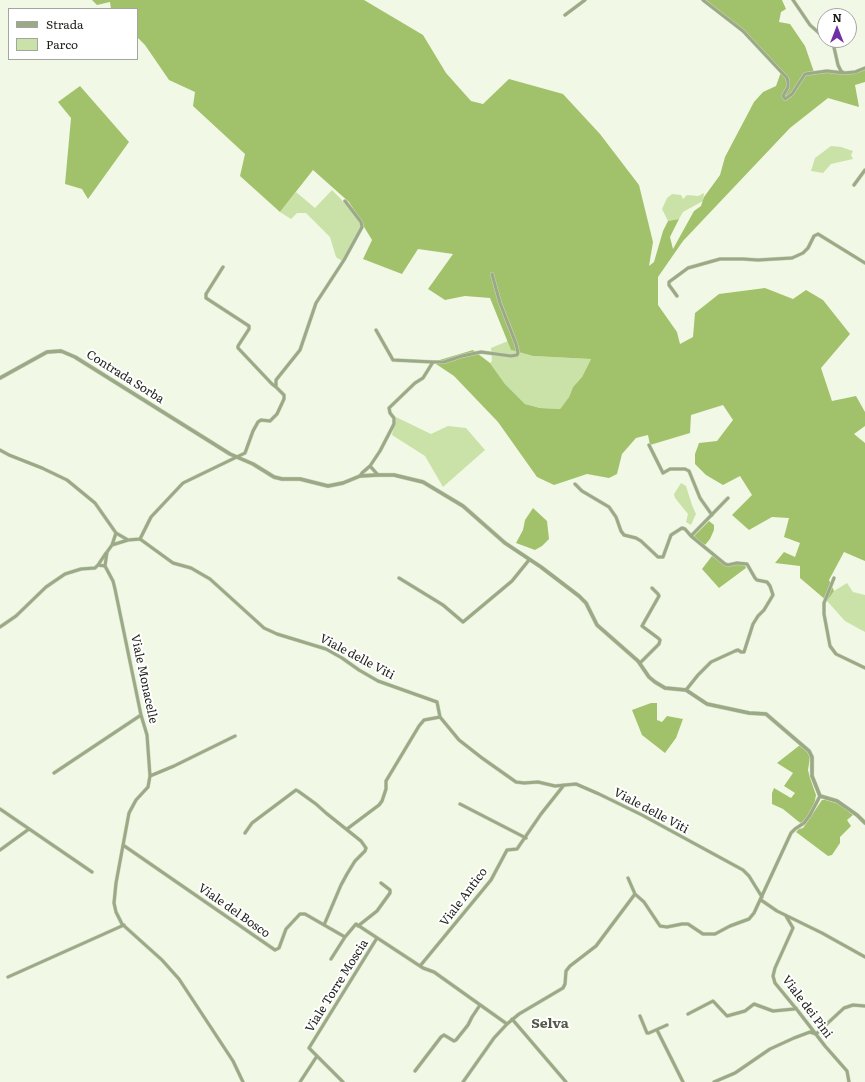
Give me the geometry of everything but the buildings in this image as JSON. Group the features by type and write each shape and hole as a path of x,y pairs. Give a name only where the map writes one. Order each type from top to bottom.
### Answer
{"street":[{"path":"565,15 585,0"},
{"path":"703,0 743,31 787,78 788,84 783,96 785,99 792,94 805,74 828,70 844,73 858,71 865,68"},
{"path":"793,0 810,25 817,31"},
{"path":"835,48 838,65 844,73"},
{"path":"854,185 865,170"},
{"path":"276,387 276,380 300,350 316,303 344,260 362,226 361,222 344,201"},
{"path":"677,296 668,285 669,282 688,268 720,259 736,258 758,260 792,258 803,253 808,248 814,236 818,234 865,263"},
{"path":"112,544 128,540 140,540 151,517 183,483 245,453 253,430 258,422 261,420 270,421 277,414 283,404 284,395 238,348 249,329 249,326 206,298 206,294 222,267"},
{"path":"376,330 393,360 444,362 481,352 511,356 517,355 518,352 516,344 500,303 492,274"},
{"name":"Contrada Sorba","path":"0,378 47,352 61,351 75,357 236,457 253,464 274,477 307,480 328,486 343,483 360,476 378,475 394,475 423,482 463,506 505,543 541,567 579,596 586,603 597,625 640,663 648,677 664,688 686,690"},
{"path":"360,476 370,466 386,441 394,424 394,418 390,414 389,408 415,383 423,378 432,362"},
{"path":"649,445 663,473 670,469 686,469 689,471 700,498 712,515"},
{"path":"0,450 67,480 95,503 116,533 128,540"},
{"path":"370,466 378,475"},
{"path":"575,484 582,491 609,507 616,517 624,535 641,541 658,557 663,557 671,535 682,528 725,564 747,564 758,580 767,582 773,595 753,624 744,652 738,650 711,662 686,690 707,704 749,713 766,714 809,750 812,757 812,776 820,796 804,823 794,829 791,833 766,890 749,919 730,926 715,934 704,934 688,924 667,927 660,926 644,902 635,894 628,878"},
{"path":"691,536 728,498"},
{"path":"0,627 16,616 46,587 56,580 73,570 95,568 112,544 116,533"},
{"name":"Viale delle Viti","path":"140,540 173,563 191,568 210,579 264,628 277,634 326,649 378,681 434,701 438,705 440,717 459,740 516,782 538,782 555,786 576,784 599,794 642,815 743,870 749,876 761,899"},
{"path":"98,565 105,566 107,552"},
{"path":"399,578 443,605 463,622 512,582 529,560"},
{"name":"Viale Monacelle","path":"105,566 113,581 141,715 147,735 150,776 148,787 136,800 131,809 116,883 114,903 119,918 124,925"},
{"path":"834,578 824,603 824,614 830,646 836,654 865,668"},
{"path":"640,663 659,644 660,640 642,626 659,596 652,588"},
{"path":"54,773 141,715"},
{"path":"347,829 369,814 382,801 386,789 386,781 419,726 424,720 440,717"},
{"path":"150,776 174,766 234,736"},
{"name":"Viale Antico","path":"420,966 491,880 507,850 517,849 526,838 541,814 564,785"},
{"path":"245,833 252,823 265,812 298,790 347,829 366,848 355,862 341,885 324,925"},
{"path":"820,796 837,801 857,815 865,823"},
{"path":"460,804 526,838"},
{"path":"0,810 92,872"},
{"path":"0,850 29,829"},
{"name":"Viale del Bosco","path":"123,844 275,950 278,948 286,929 300,914 305,914 345,937"},
{"path":"358,926 377,911 390,893 390,890 382,883"},
{"path":"463,1082 494,1038 512,1019 563,988 565,984 566,971 570,966 596,946 635,894"},
{"path":"761,899 786,916 822,933 865,957"},
{"name":"Viale dei Pini","path":"786,916 793,928 775,968 773,976 775,983 847,1071 849,1082"},
{"path":"331,959 345,937 356,924 420,966 434,972 507,1024"},
{"path":"8,977 124,925 170,968 179,979 233,1061 243,1082"},
{"name":"Viale Torre Moscia","path":"317,1056 309,1048 377,938"},
{"path":"688,1014 714,1001 726,1016 745,1011 754,1004 773,1011 794,1010 796,1008"},
{"path":"416,1070 444,1035 454,1041 456,1040 468,1025 480,1005"},
{"path":"714,1082 735,1073 770,1049 810,1032 816,1034 844,1008 853,1005 865,1006"},
{"path":"640,1016 647,1033 667,1025"},
{"path":"512,1019 566,1082"},
{"path":"657,1030 683,1082"},
{"path":"300,1082 317,1056 343,1082"}],"green space":[{"path":"92,0 364,0 423,35 446,73 471,101 483,104 509,79 563,94 600,134 639,185 653,242 649,266 654,262 663,231 668,221 679,219 670,237 673,249 694,211 701,206 704,197 720,175 725,157 754,102 763,92 776,86 781,72 755,43 706,0 782,0 786,9 781,12 779,22 790,24 805,46 814,72 856,71 865,68 865,82 855,85 859,107 828,98 790,128 683,241 658,277 658,305 677,332 680,344 693,337 695,313 719,294 765,288 793,299 806,290 823,300 850,334 821,368 832,401 856,396 865,412 865,426 854,434 865,443 865,561 844,552 829,580 834,591 827,601 800,578 800,566 775,563 784,552 795,557 800,543 784,537 789,518 772,517 749,530 732,515 752,495 740,476 723,485 706,475 695,464 695,454 699,443 717,441 733,420 723,405 691,415 690,433 650,445 648,435 636,438 622,454 617,474 609,478 587,474 554,485 537,477 498,422 454,376 433,362 473,350 490,363 505,384 525,404 540,408 560,409 569,397 573,387 582,377 591,359 533,356 511,350 490,298 465,296 445,300 428,289 453,254 418,249 402,274 363,259 372,240 349,202 313,170 280,212 240,176 245,154 193,106 195,92 169,80 145,45 138,38 138,8 111,8 110,2 97,5"},
{"path":"80,86 129,142 88,199 82,189 65,184 71,118 58,102"},
{"path":"831,146 841,147 853,151 851,155 853,159 831,164 823,173 811,171 815,158"},
{"path":"332,190 361,224 361,227 342,261 336,257 330,237 306,213 297,213 291,219 280,212 296,192 315,208"},
{"path":"704,193 703,201 683,212 679,219 668,221 662,209 667,198 672,194 681,195 683,199 687,195 698,196"},
{"path":"508,341 511,350 533,356 591,359 582,377 573,387 569,397 560,409 540,408 525,404 505,384 490,363 492,361 491,348"},
{"path":"396,417 431,434 448,426 466,428 485,450 443,487 425,456 392,435"},
{"path":"681,483 686,486 696,514 691,525 686,522 688,514 675,498 674,494"},
{"path":"533,508 547,521 549,539 535,550 516,543 523,530 525,520"},
{"path":"709,521 714,525 714,530 710,539 705,545 693,537"},
{"path":"712,556 725,565 745,565 746,568 719,588 702,569"},
{"path":"847,583 853,592 865,595 865,632 845,621 827,601 834,591"},
{"path":"651,703 657,703 657,720 662,722 667,716 683,719 676,738 665,753 642,735 632,710"},
{"path":"800,745 807,751 810,757 808,770 816,795 814,806 805,820 801,823 783,809 772,804 772,793 774,788 791,798 795,793 784,786 793,773 777,763"},
{"path":"822,800 839,804 853,815 847,820 851,826 840,837 840,843 832,855 828,856 796,832 803,828"}],"district":[{"name":"Selva","path":"550,1024"}]}
